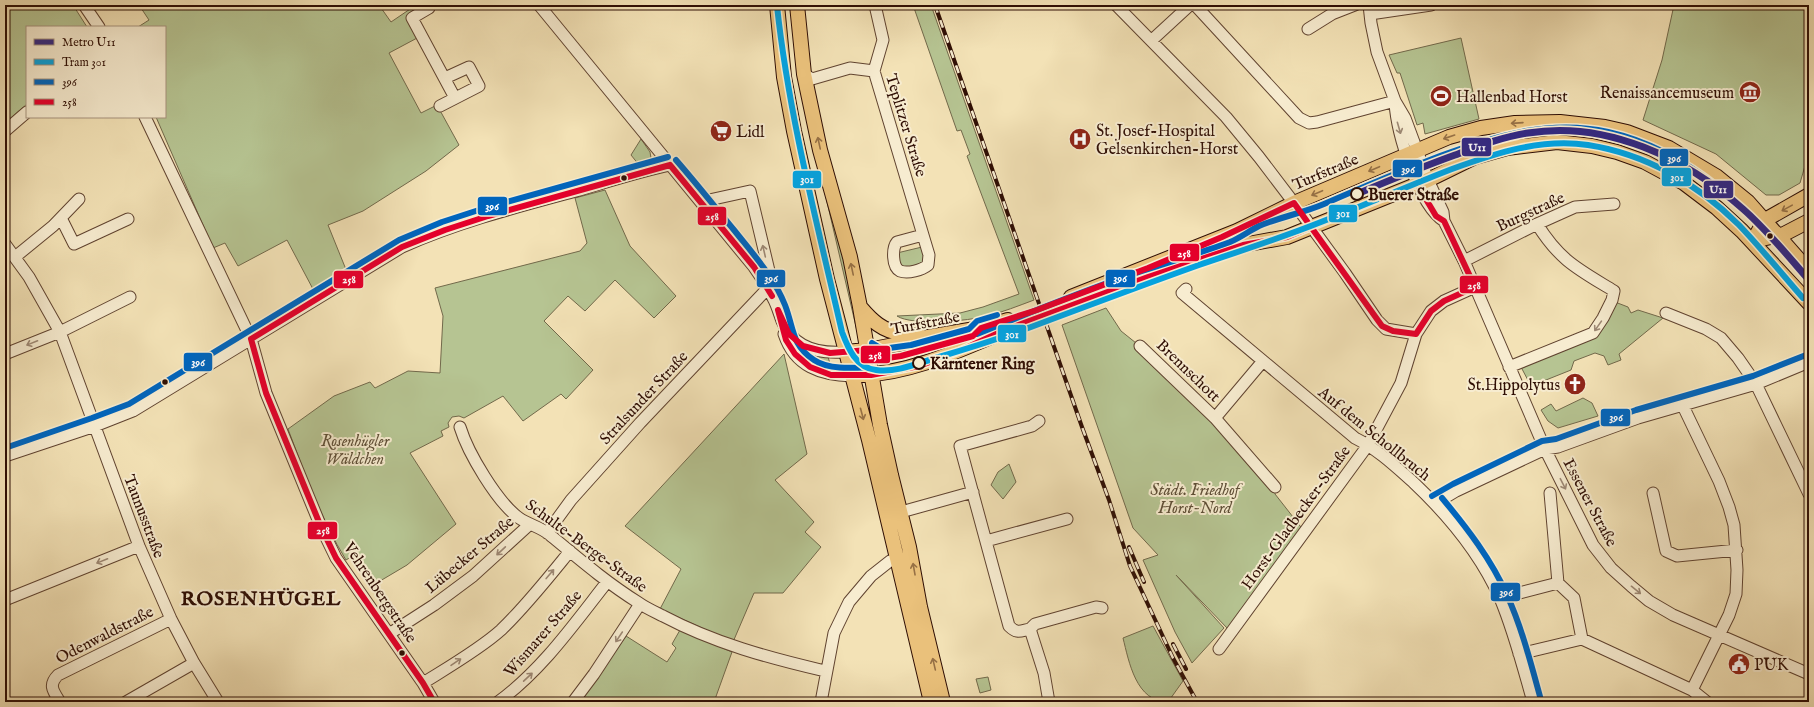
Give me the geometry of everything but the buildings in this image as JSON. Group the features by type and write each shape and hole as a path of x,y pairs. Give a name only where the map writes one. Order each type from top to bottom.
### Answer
{"main road":[{"path":"778,5 783,71 789,110 827,279 872,454 896,555 943,702"},
{"path":"797,5 804,74 820,150 850,257 891,475 910,547 914,609 931,702"},
{"name":"Turfstraße","path":"1208,250 1237,231 1294,203 1449,137 1499,125 1560,122 1605,127 1627,132 1642,137 1693,161 1716,176 1748,202 1809,271"},
{"name":"Turfstraße","path":"871,375 900,371 937,360 1029,317 1208,250 1265,242 1287,237 1308,223 1423,182 1475,157 1507,148 1557,142 1592,146 1645,162 1674,177 1717,208 1753,241 1809,303"},
{"path":"1753,241 1765,220 1809,195"},
{"path":"1753,241 1790,232 1809,221"},
{"path":"860,307 872,321 884,329 902,333 914,333 922,338"},
{"name":"Turfstraße","path":"868,350 915,341 922,338 985,328 1029,317"},
{"path":"845,352 868,350"},
{"path":"852,376 871,375"}],"street":[{"path":"84,5 99,26"},
{"path":"427,5 428,8 412,18 455,98"},
{"path":"539,5 754,267 768,288 789,334 803,346 830,353 845,352"},
{"path":"874,71 883,40 875,5"},
{"path":"1116,5 1226,117 1294,203 1377,320 1386,329 1416,334 1431,311 1444,300 1475,286"},
{"path":"1152,40 1190,5"},
{"path":"1195,5 1299,118 1308,123 1317,122 1395,101"},
{"path":"1308,29 1332,14 1355,5"},
{"path":"1369,9 1431,5"},
{"name":"Essener Straße","path":"1369,9 1377,52 1395,101 1405,118 1412,153 1423,182 1443,212 1444,221 1464,261 1545,449 1593,545 1611,568 1649,601 1673,615 1809,674"},
{"path":"440,106 479,86 469,67 445,78"},
{"name":"Teplitzer Straße","path":"804,74 812,79 850,68 874,71 923,235"},
{"path":"5,131 26,113"},
{"name":"Vehrenbergstraße","path":"145,118 251,339 269,400 321,527 336,558 423,683 434,702"},
{"path":"5,456 94,426 133,411 402,247 490,214 670,166"},
{"path":"703,204 709,200 750,191 770,275 770,284 768,288"},
{"path":"15,257 62,218 79,199"},
{"name":"Burgstraße","path":"1464,261 1537,224 1575,207 1614,204"},
{"path":"62,218 74,244 128,219"},
{"path":"1509,367 1593,333 1612,300 1614,290 1567,262 1550,245 1537,224"},
{"name":"Taunusstraße","path":"5,244 29,277 60,332 138,546 171,618 194,663 218,702"},
{"name":"Stralsunder Straße","path":"547,533 571,500 640,423 768,288"},
{"name":"Auf dem Schollbruch","path":"1186,289 1182,293 1355,438 1368,445 1436,503 1456,526 1479,560 1500,598 1519,654 1532,702"},
{"path":"5,354 60,332 130,297"},
{"path":"1666,313 1706,329 1721,338 1738,358 1756,384 1809,494"},
{"path":"782,321 786,340 795,354 805,363 823,373 852,376"},
{"name":"Horst-Gladbecker-Straße","path":"1219,649 1368,445 1401,383 1416,334"},
{"name":"Brennschott","path":"1140,346 1215,418 1275,487"},
{"name":"Brennschott","path":"1215,418 1264,361"},
{"path":"1436,503 1456,491 1545,449 1558,447 1638,418 1756,384 1809,362"},
{"path":"1683,406 1719,481 1729,507 1734,525 1737,550 1736,594 1729,615 1718,634 1692,690"},
{"path":"1039,422 1032,426 960,446 1009,626 1014,631 1019,632 1030,629 1035,624 1096,607 1102,608"},
{"name":"Schulte-Berge-Straße","path":"460,427 468,447 498,496 517,516 529,525 547,533 607,582 640,604 688,628 734,646 780,661 826,671"},
{"path":"901,512 973,492"},
{"path":"1550,493 1558,582 1574,598 1582,639"},
{"path":"1653,494 1666,551 1670,554 1677,556 1737,550"},
{"path":"986,541 1067,519"},
{"name":"Lübecker Straße","path":"389,634 434,605 473,576 529,525"},
{"path":"5,600 138,546"},
{"path":"821,702 834,633 849,602 871,576 896,555 910,547"},
{"path":"423,683 457,662 500,631 522,608 570,551"},
{"name":"Wismarer Straße","path":"498,702 511,693 538,668 607,582"},
{"path":"1500,598 1558,582"},
{"path":"573,702 594,674 640,604"},
{"name":"Odenwaldstraße","path":"60,702 52,689 52,681 58,675 171,618"},
{"path":"1030,629 1044,673 1049,702"},
{"path":"1519,654 1582,639 1692,690 1707,702"},
{"path":"126,702 194,663"}],"green space":[{"path":"5,5 73,5 86,26 26,26 26,105 5,123"},
{"path":"139,5 379,5 391,22 416,5 420,5 407,15 419,37 389,53 421,113 437,105 459,145 426,171 363,211 328,225 347,272 314,291 287,240 238,266 225,243 213,248 156,118 166,118 166,26 140,26 149,20"},
{"path":"913,5 931,5 1034,300 1005,311 979,318 927,322 904,319 897,316 960,313 983,307 1019,294 967,156 970,154 961,130 957,131"},
{"path":"1674,5 1809,5 1809,152 1800,183 1779,195 1766,195 1716,154 1643,120 1662,60"},
{"name":"Hallenbad Horst","path":"1461,38 1479,119 1425,134 1423,123 1417,125 1400,73 1397,73 1389,55"},
{"path":"1510,133 1510,135 1490,139 1431,162 1428,160 1429,158 1480,138"},
{"path":"641,139 650,152 651,158 646,163 639,165 631,155"},
{"path":"821,176 831,205 860,331 857,331"},
{"name":"Rosenhügler Wäldchen","path":"605,190 630,246 676,296 654,318 615,280 585,311 568,296 544,321 593,370 566,399 561,394 523,421 503,396 464,418 459,416 452,417 448,423 449,427 441,431 443,436 410,453 456,524 407,565 375,584 356,554 346,560 337,544 314,496 288,429 334,396 370,382 375,388 408,371 440,373 443,316 435,288 580,251 587,243 575,198"},
{"path":"922,247 926,258 920,266 908,269 899,264 897,253"},
{"path":"1615,302 1628,307 1631,313 1638,310 1663,318 1619,354 1621,360 1608,365 1604,356 1595,353 1574,361 1571,370 1531,386 1521,367 1589,339"},
{"name":"Städt. Friedhof Horst-Nord","path":"1106,308 1121,331 1141,347 1275,488 1275,494 1304,531 1228,629 1176,575 1224,628 1192,663 1175,632 1143,560 1158,555 1133,528 1062,325"},
{"path":"793,344 828,357 832,370 808,362"},
{"path":"784,354 807,454 775,480 814,522 805,532 821,547 783,593 754,593 733,642 660,609 681,569 625,526"},
{"path":"1583,398 1592,403 1598,416 1558,428 1548,421 1541,410 1551,404 1556,411"},
{"path":"1009,464 1016,482 1003,499 991,485 998,472"},
{"path":"1153,626 1183,681 1168,702 1157,700 1148,695 1141,688 1131,669 1123,638"},
{"path":"680,630 732,652 714,702 579,702 626,636 667,662 676,648 672,644"},
{"path":"988,677 991,690 980,693 976,679"}],"tram line":[{"name":"301","path":"777,6 782,47 796,129 842,332 850,351 858,361 863,365 876,370 884,371 900,369 985,343 1199,265 1291,234 1469,163 1519,148 1536,145 1570,143 1609,149 1650,163 1670,173 1706,196 1739,225 1803,298"},
{"path":"1072,299 1095,294"}],"railway":[{"path":"935,5 1082,427 1109,500 1130,566 1173,658 1197,702"},
{"path":"1129,547 1144,582"},
{"path":"1173,644 1186,669"}],"metro line":[{"name":"U11","path":"1357,194 1482,145 1509,137 1528,133 1557,130 1586,132 1615,138 1643,147 1670,159 1696,174 1721,191 1752,217 1809,280"}],"transit line":[{"name":"396","path":"977,334 1050,304 1230,242 1259,226 1316,207 1440,156 1502,136 1565,127 1586,128 1608,132 1639,141 1668,154 1695,170 1744,210 1809,281"},
{"name":"396","path":"5,448 129,404 399,240 442,222 485,208 668,157"},
{"name":"396","path":"676,160 756,257 769,275 785,305 794,336 801,348 814,360 834,367 871,367"},
{"name":"258","path":"670,165 754,267"},
{"name":"258","path":"251,339 402,247 445,230 488,216 670,165"},
{"name":"258","path":"1417,184 1436,216 1444,221 1475,287 1444,301 1431,311 1416,334 1393,331 1382,326 1311,227 1417,184"},
{"name":"258","path":"778,310 789,334 803,346 830,353 868,350 879,357 888,358 901,356 973,336 981,328 1037,310 1148,268 1222,237 1294,203 1311,227"},
{"name":"258","path":"778,310 786,340 795,354 810,367 831,375 871,375 919,366 957,352 1005,330 1148,277 1243,245 1287,237 1311,227"},
{"name":"258","path":"754,267 772,296"},
{"name":"258","path":"754,267 772,296"},
{"name":"396","path":"872,343 882,349 911,345 969,329 977,321 997,315"},
{"name":"258","path":"251,339 266,393 321,527 336,558 423,683 434,702"},
{"name":"396","path":"1432,496 1453,484 1542,441 1556,439 1636,410 1753,376 1806,355"},
{"name":"396","path":"1442,498 1478,544 1501,582 1522,633 1541,700"}],"place":[{"name":"Renaissancemuseum","path":"1750,92"},
{"name":"Hallenbad Horst","path":"1441,96"},
{"name":"Lidl","path":"721,131"},
{"name":"St. Josef-Hospital Gelsenkirchen-Horst","path":"1080,139"},
{"name":"Buerer Straße","path":"1357,194"},
{"name":"Kärntener Ring","path":"919,363"},
{"name":"St.Hippolytus","path":"1575,384"},
{"name":"PUK","path":"1739,664"}],"district":[{"name":"ROSENHÜGEL","path":"261,598"}]}
